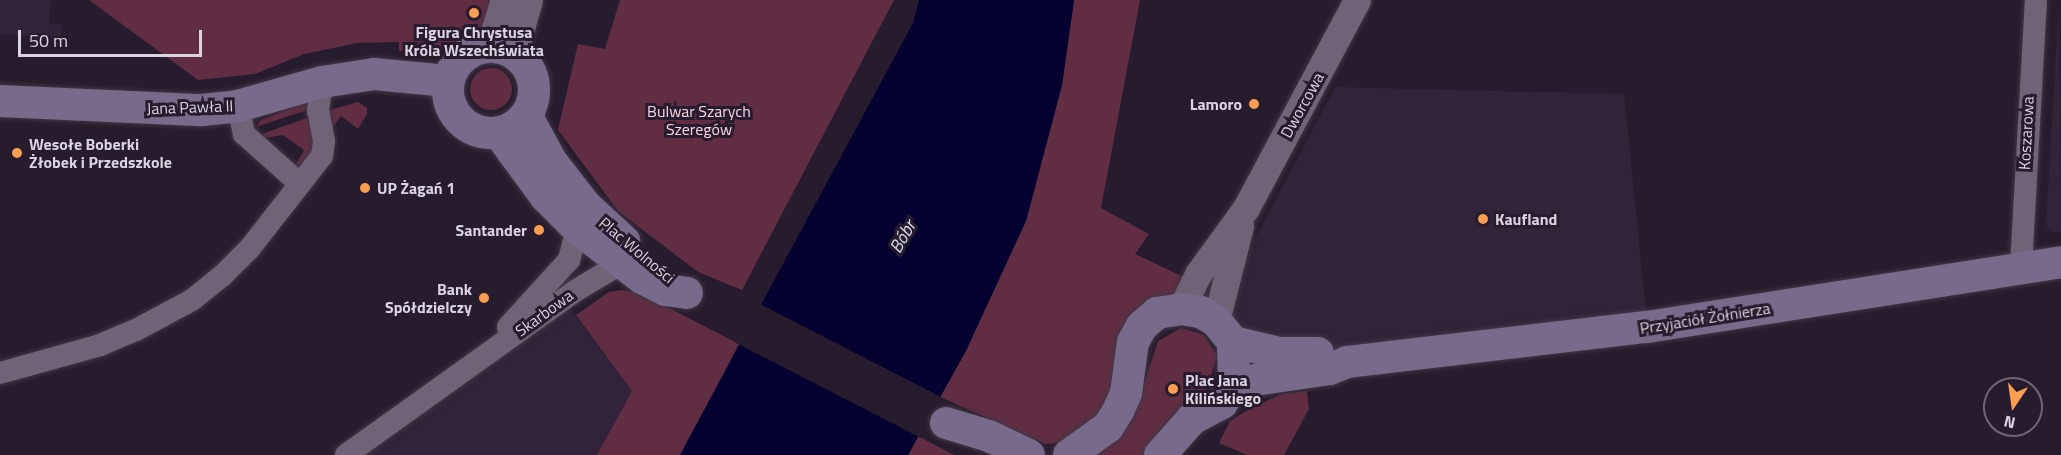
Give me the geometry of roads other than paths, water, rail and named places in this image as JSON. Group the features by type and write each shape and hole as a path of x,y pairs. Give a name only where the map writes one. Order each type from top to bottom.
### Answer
{"main road":[{"path":"502,48 521,59 534,81 532,105 526,115 499,133 478,131 460,121 451,109 448,81 462,57 474,49 502,48"},
{"name":"Jana Pawła II","path":"0,101 161,110 238,106 322,82 386,74 448,81"},
{"name":"Plac Wolności","path":"499,133 546,197 577,228 620,264 666,290 687,293 586,206 551,161 526,115"},
{"name":"Przyjaciół Żołnierza","path":"1234,383 1330,369 1347,362 1647,327 2061,262"},
{"path":"1069,455 1108,427 1118,411 1126,393 1133,342 1142,326 1157,313 1181,309"},
{"name":"Przyjaciół Żołnierza","path":"1181,309 1201,312 1225,331 1280,353 1327,353 1347,362"},
{"path":"1160,455 1192,419 1222,403 1234,383 1225,331"},
{"path":"985,455 946,423 989,436 1029,455"}],"street":[{"path":"474,49 493,35 504,0"},
{"path":"521,59 517,42 529,0"},
{"name":"Dworcowa","path":"1181,309 1198,274 1246,208 1357,0"},
{"name":"Koszarowa","path":"2021,267 2036,0"},
{"path":"0,374 100,345 192,300 250,248 299,183 316,167 324,147 318,111 322,82"},
{"path":"238,106 244,135 299,183"},
{"name":"Dworcowa","path":"1225,331 1246,208"},
{"name":"Skarbowa","path":"470,367 569,260 577,228"},
{"name":"Skarbowa","path":"346,455 575,291 620,264"}],"water":[{"name":"Bóbr","path":"919,0 1074,0 1062,85 1026,221 966,351 908,455 680,455 913,23"}],"place":[{"name":"Figura Chrystusa Króla Wszechświata","path":"474,13"},
{"name":"Lamoro","path":"1254,104"},
{"name":"Wesołe Boberki Żłobek i Przedszkole","path":"17,153"},
{"name":"UP Żagań 1","path":"365,188"},
{"name":"Kaufland","path":"1483,219"},
{"name":"Santander","path":"539,230"},
{"name":"Bank Spółdzielczy","path":"484,298"},
{"name":"Plac Jana Kilińskiego","path":"1173,389"}],"park label":[{"name":"Bulwar Szarych Szeregów","path":"699,120"}]}
